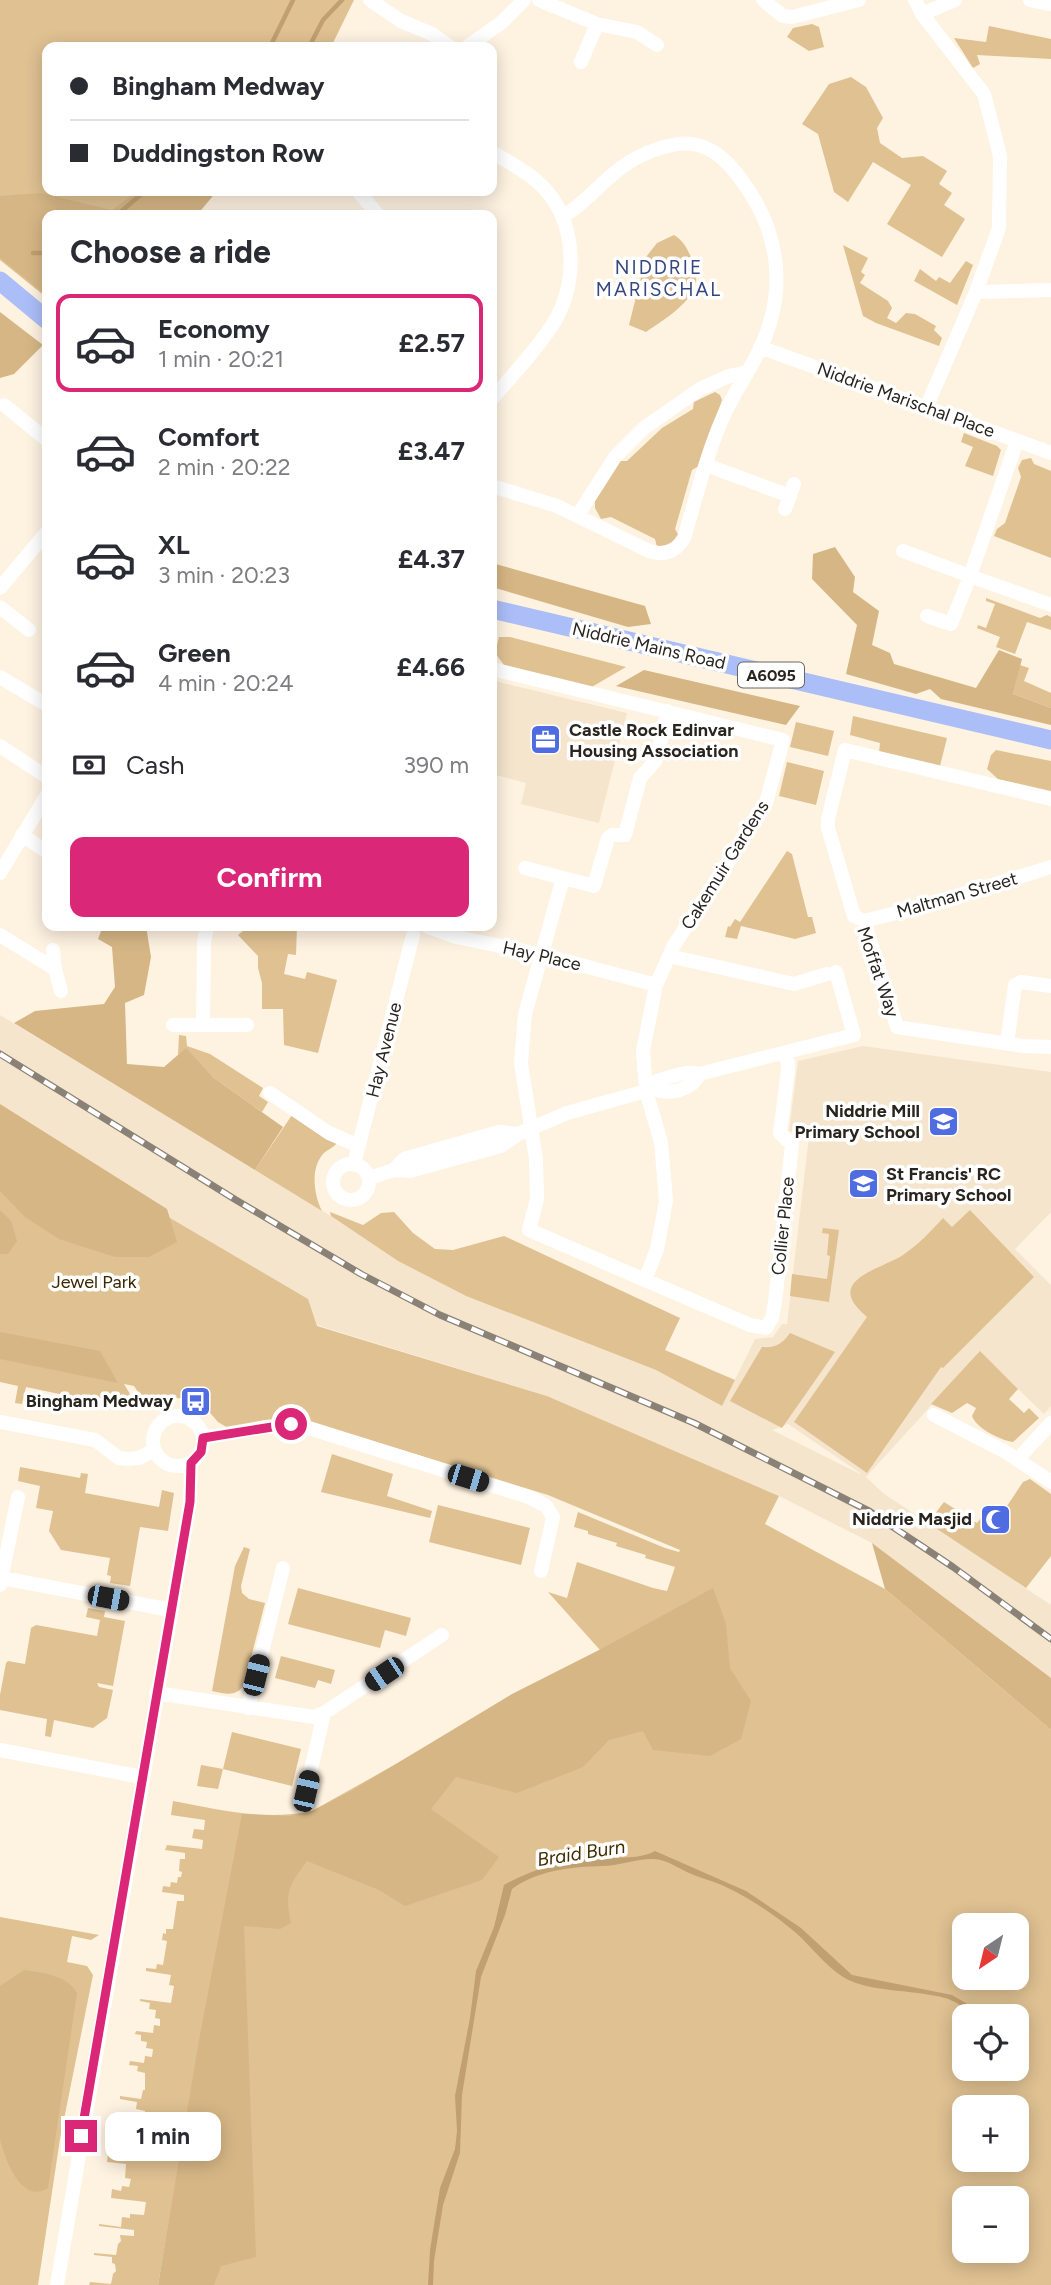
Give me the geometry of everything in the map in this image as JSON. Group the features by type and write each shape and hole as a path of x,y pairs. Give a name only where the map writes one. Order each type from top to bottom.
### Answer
{"main road":[{"path":"0,282 42,316"},
{"name":"Niddrie Mains Road","path":"497,611 1051,740"}],"street":[{"path":"370,0 401,21 432,34 443,42"},
{"path":"474,42 502,22 524,0"},
{"path":"539,0 597,24 637,32 657,45"},
{"path":"763,0 783,16 792,18 859,0"},
{"path":"915,0 922,14 984,94 1000,156 999,228 976,292 926,408"},
{"path":"922,14 955,0"},
{"path":"1030,0 1051,4"},
{"path":"581,62 597,24"},
{"path":"497,488 578,515 649,551 663,554 670,552 681,544 684,538 714,437 769,325 777,283 771,235 765,218 737,173 710,148 684,142 652,151 614,173 587,200 563,216"},
{"path":"497,155 529,175 555,201 563,216 570,250 571,272 561,310 541,341 497,393"},
{"path":"362,196 374,210"},
{"path":"976,292 1051,290"},
{"name":"Niddrie Marischal Place","path":"760,347 1051,453"},
{"path":"578,515 615,457 644,428 700,390 729,376 746,373"},
{"path":"4,405 42,436"},
{"path":"927,616 951,624 1017,441"},
{"path":"706,465 790,496"},
{"path":"0,588 42,538"},
{"path":"903,551 1051,604"},
{"path":"0,607 29,630"},
{"path":"497,670 668,711 656,760 640,778 625,835 612,835 608,838 594,886 525,868"},
{"path":"0,677 42,702"},
{"name":"Cakemuir Gardens","path":"645,1280 657,1249 666,1201 661,1142 643,1051 656,985 669,956 766,803 783,740 668,711"},
{"path":"0,746 42,774"},
{"name":"Moffat Way","path":"1051,799 845,750 828,819 828,828 854,916 864,921 897,1027 1007,1044 1051,1047"},
{"path":"0,873 42,803"},
{"path":"22,835 42,849"},
{"name":"Maltman Street","path":"864,921 928,905 1051,867"},
{"path":"563,878 525,1014 521,1063 524,1132 536,1159 537,1199 529,1230 645,1280"},
{"path":"203,1025 206,931"},
{"name":"Hay Avenue","path":"369,1178 368,1190 359,1198 348,1200 337,1194 333,1184 335,1173 343,1166 354,1164 408,931"},
{"name":"Hay Place","path":"439,931 656,985"},
{"path":"0,935 55,969"},
{"path":"53,950 61,991"},
{"path":"354,1164 363,1169 369,1178 394,1170 410,1171 501,1146 524,1132 567,1113 649,1090 657,1081 691,1072 699,1074 854,1035 832,973 794,984 669,956"},
{"path":"1007,1044 1015,985 1021,982 1051,986"},
{"path":"173,1025 247,1025"},
{"name":"Collier Place","path":"645,1280 766,1328 772,1318 792,1145 779,1133 788,1070 787,1053"},
{"path":"270,1093 329,1133 359,1146"},
{"path":"934,1415 1018,1459 1051,1482"},
{"path":"174,1416 194,1421 203,1438 201,1452 191,1463 170,1465 163,1461 155,1450 155,1431 162,1421 174,1416"},
{"path":"0,1422 94,1440 119,1458 127,1460 139,1458 155,1450"},
{"path":"1018,1459 1051,1423"},
{"path":"203,1438 266,1427 299,1425 535,1499 549,1509 554,1522 541,1571"},
{"path":"57,2285 190,1502 191,1463"},
{"path":"18,1497 1,1582 171,1610"},
{"path":"248,1708 283,1568"},
{"path":"156,1693 306,1716 324,1713 442,1635"},
{"path":"306,1791 324,1713"},
{"path":"0,1750 142,1777"}],"shaded area":[{"path":"40,193 42,196 112,210 42,210 42,292 0,258 0,196"},
{"path":"131,196 213,196 201,210 112,210"},
{"path":"0,312 42,346 14,374 0,378"},
{"path":"835,547 855,577 853,592 879,611 872,645 890,653 894,664 976,688 999,650 1022,659 1013,694 1051,708 1051,725 941,699 930,689 916,694 846,674 857,625 812,579 813,554"},
{"path":"497,564 645,606 651,624 628,627 497,588"},
{"path":"644,670 800,706 786,725 616,686"},
{"path":"497,681 627,713 599,823 521,804 526,783 497,775"},
{"path":"101,931 147,931 151,957 144,995 125,1003 127,1064 164,1067 186,1048 214,1078 283,1127 255,1170 14,1023 35,1011 104,1004 115,987 112,947 98,939"},
{"path":"0,1015 331,1216 398,1261 466,1296 656,1370 722,1406 755,1339 773,1337 782,1324 787,1324 809,1136 789,1131 798,1061 863,1046 1051,1072 1051,1212 1015,1249 1051,1285 1051,1406 1044,1414 980,1352 866,1477 883,1493 1051,1605 1051,1678 872,1543 779,1496 547,1396 317,1325 307,1299 0,1118","holes":["788,1424 860,1474 772,1430"]},
{"path":"0,1104 167,1209 177,1242 149,1257 115,1257 59,1239 25,1217 0,1191"},
{"path":"0,1210 11,1221 17,1241 8,1254 0,1254"},
{"path":"0,1332 100,1351 118,1383 0,1359"},
{"path":"872,1543 1051,1678 1051,1730 885,1589"},
{"path":"713,1588 726,1624 730,1668 751,1701 741,1739 710,1756 653,1750 643,1731 609,1740 583,1767 517,1793 456,1777 431,1809 499,1857 482,1880 405,1906 379,1890 307,1861 296,1877 288,1897 291,1923 280,1929 244,1926 256,2257 221,2266 214,2285 158,2285 199,2040 242,1814 290,1816 312,1811 351,1791 512,1694"},
{"path":"655,1851 746,1891 801,1928 852,1975 952,1995 967,2004 851,1981 836,1972 795,1932 761,1907 724,1886 664,1861 649,1859 567,1869 522,1883 512,1889 481,1977 462,2095 460,2153 443,2205 433,2285 428,2285 430,2250 440,2188 455,2149 455,2096 476,1971 494,1927 504,1885 536,1870 570,1861 648,1854"},
{"path":"24,1970 61,1979 77,1993 48,2188 38,2192 22,2185 16,2177 0,2139 0,1986"}],"green space":[{"path":"0,0 354,0 333,42 42,42 42,196 198,196 185,210 42,210 42,294 0,260"},
{"path":"812,24 819,27 824,47 809,51 787,37 793,28"},
{"path":"989,26 1051,39 1051,59 977,55 980,64 973,68 954,38 986,42"},
{"path":"851,77 866,87 883,118 877,128 880,143 902,158 923,156 947,171 939,184 952,193 944,205 965,219 942,257 887,224 911,185 873,162 848,202 834,192 818,134 802,124 829,84"},
{"path":"674,235 683,243 693,261 695,284 684,303 646,332 629,325 646,257 657,243"},
{"path":"843,245 868,258 861,272 865,275 860,283 888,301 892,308 887,318 896,323 906,313 915,314 936,326 934,330 942,338 939,346 863,316"},
{"path":"966,261 973,265 957,305 914,281 920,269 936,281 939,277 950,283"},
{"path":"715,392 722,400 699,466 692,470 675,529 679,536 668,546 657,547 655,539 611,517 601,519 595,508 595,500 619,461 627,461 662,428 693,409 694,402"},
{"path":"964,433 1001,450 993,476 965,466 973,447 961,442"},
{"path":"1031,458 1034,464 1051,471 1051,558 994,536 997,529 1005,523 1021,477 1018,468 1022,460"},
{"path":"986,598 1040,618 1047,615 1051,617 1051,630 1027,622 1015,654 996,647 1000,637 977,628 978,625 986,628 995,604 986,601"},
{"path":"499,637 510,637 626,667 590,688 504,665 497,656"},
{"path":"1020,665 1029,668 1024,681 1051,693 1051,708 1013,694"},
{"path":"853,716 947,738 940,766 879,753 880,743 850,735"},
{"path":"796,722 834,731 828,756 790,747"},
{"path":"996,750 1051,761 1051,791 998,779 987,769 991,755"},
{"path":"787,762 824,771 816,805 779,796"},
{"path":"787,851 792,854 808,917 812,917 816,933 795,939 741,926 737,939 725,937 728,926 730,927 735,919 740,922"},
{"path":"243,931 297,931 296,955 288,954 284,974 305,979 307,972 337,980 318,1053 284,1045 283,1009 262,1009 258,956 238,935"},
{"path":"179,1035 186,1036 187,1046 210,1054 263,1088 259,1096 268,1102 262,1112 214,1078 186,1049 178,1055"},
{"path":"292,1115 337,1143 323,1154 316,1167 315,1190 322,1211 255,1170"},
{"name":"Jewel Park","path":"0,1118 308,1299 317,1326 547,1396 779,1496 765,1524 885,1589 1051,1730 1051,2285 159,2285 210,1984 158,2285 89,2285 90,2282 111,2284 116,2271 112,2257 94,2253 116,2255 121,2241 120,2235 134,2236 134,2230 99,2224 121,2227 122,2217 130,2218 130,2214 144,2215 146,2202 111,2198 112,2189 121,2191 122,2186 129,2187 131,2179 125,2178 126,2164 107,2162 108,2154 118,2154 119,2149 128,2149 129,2138 113,2135 114,2130 135,2133 137,2119 144,2119 145,2111 136,2109 137,2102 120,2099 120,2096 141,2099 145,2090 145,2073 137,2071 138,2066 129,2065 130,2061 144,2063 145,2056 152,2057 153,2049 146,2048 147,2042 141,2041 141,2035 135,2034 136,2031 153,2033 154,2025 160,2026 160,2019 155,2018 156,2010 149,2009 150,2003 140,1999 171,2003 174,1986 169,1985 171,1975 146,1971 146,1968 156,1969 157,1964 163,1965 167,1941 162,1940 163,1933 166,1934 166,1929 173,1929 177,1901 184,1901 184,1895 162,1892 163,1886 170,1887 171,1882 177,1883 178,1877 181,1877 180,1859 185,1859 185,1853 165,1850 167,1845 202,1849 203,1840 192,1838 194,1829 204,1830 205,1820 171,1815 173,1801 260,1815 312,1811 600,1650 548,1592 567,1598 577,1562 667,1591 675,1567 645,1558 646,1555 616,1546 617,1543 574,1527 578,1512 665,1548 679,1552 680,1550 548,1495 292,1416 228,1428 218,1422 200,1401 173,1398 149,1408 134,1386 124,1384 130,1394 112,1405 26,1387 22,1404 15,1403 18,1386 0,1382"},
{"path":"970,1210 1034,1277 943,1368 941,1367 867,1473 794,1422 867,1317 850,1294 853,1285 870,1271 909,1251 943,1218 952,1227"},
{"path":"330,1212 363,1225 381,1213 394,1212 413,1233 435,1249 453,1250 504,1236 680,1318 665,1350 735,1380 722,1406 656,1370 466,1296 398,1261 331,1216"},
{"path":"823,1228 839,1230 829,1302 790,1296 792,1274 827,1279 829,1234 822,1233"},
{"path":"790,1333 835,1352 782,1428 730,1401 762,1347 778,1344"},
{"path":"980,1351 1018,1389 1009,1399 1024,1413 1029,1408 1039,1418 1013,1442 995,1436 978,1425 972,1416 976,1408 967,1403 952,1413 931,1404"},
{"path":"332,1454 393,1474 387,1496 432,1511 430,1518 321,1492"},
{"path":"20,1467 80,1478 81,1473 88,1474 85,1493 159,1507 162,1490 174,1493 168,1531 140,1527 130,1586 110,1583 111,1576 107,1575 110,1558 61,1550 49,1531 53,1511 36,1508 40,1486 18,1481"},
{"path":"1030,1479 1051,1494 1051,1556 1026,1588 928,1523 944,1502 977,1523 981,1518 1003,1531 1010,1521 1001,1515 1023,1482"},
{"path":"438,1505 530,1528 521,1565 429,1542"},
{"path":"244,1547 250,1549 241,1586 242,1593 249,1599 265,1603 244,1685 234,1693 221,1693 212,1691 235,1566"},
{"path":"298,1588 411,1618 406,1636 385,1630 380,1648 288,1624"},
{"path":"88,1608 105,1611 104,1617 125,1621 113,1686 97,1683 99,1687 113,1690 107,1718 93,1728 54,1720 51,1737 45,1736 47,1719 0,1710 6,1663 8,1661 25,1664 31,1628 36,1625 97,1636 100,1620 86,1617"},
{"path":"281,1656 335,1670 331,1684 318,1680 315,1688 275,1678"},
{"path":"232,1732 301,1749 292,1786 223,1769"},
{"path":"201,1765 223,1769 218,1789 197,1786"},
{"path":"0,1917 99,1935 91,1940 72,1936 67,1962 87,1966 93,1975 60,2139 38,2285 0,2285"}],"waterway":[{"path":"272,42 293,0"},
{"path":"312,42 323,20 342,0"},
{"path":"123,210 139,196"},
{"path":"33,253 42,253"}],"railway":[{"path":"0,1054 361,1274 440,1315 694,1423 869,1511 953,1567 1051,1639"}],"place":[{"name":"Castle Rock Edinvar Housing Association","path":"546,740"},
{"name":"Niddrie Mill Primary School","path":"943,1121"},
{"name":"St Francis' RC Primary School","path":"863,1184"},
{"name":"Bingham Medway","path":"196,1401"},
{"name":"Niddrie Masjid","path":"995,1519"}],"district":[{"name":"NIDDRIE MARISCHAL","path":"659,278"}],"route":[{"path":"81,2136 190,1502 191,1463 201,1452 203,1438 291,1424"}],"water label":[{"name":"Braid Burn","path":"581,1853"}]}
